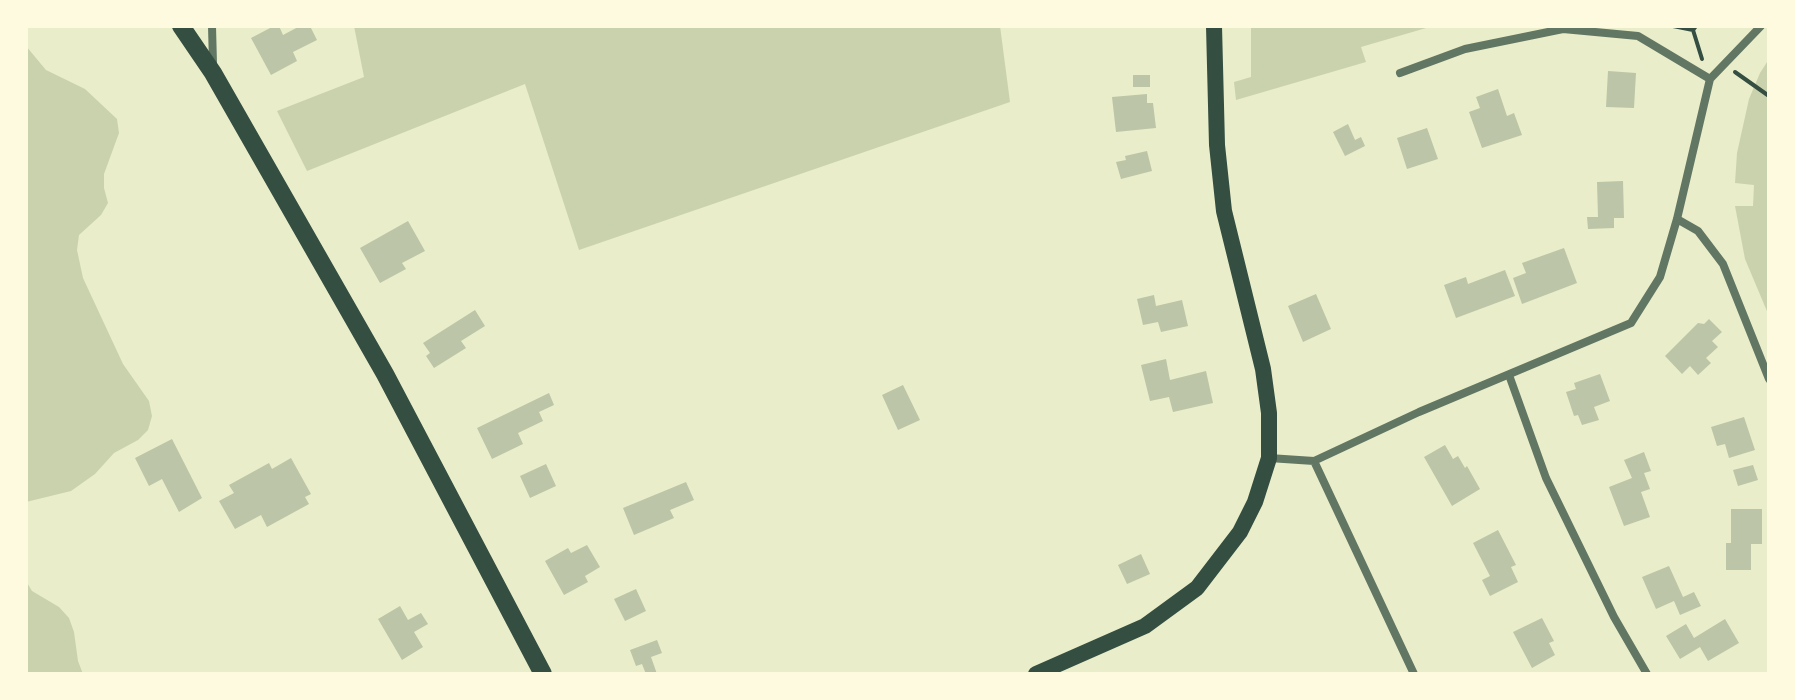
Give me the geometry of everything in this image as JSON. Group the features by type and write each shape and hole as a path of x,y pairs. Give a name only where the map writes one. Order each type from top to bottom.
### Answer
{"main road":[{"path":"181,26 213,73 385,374 543,674"},
{"path":"1036,674 1145,626 1197,588 1240,532 1255,502 1269,458 1269,413 1263,369 1224,211 1217,145 1214,26"}],"street":[{"path":"212,26 213,73"},
{"path":"1269,458 1314,461 1419,412 1631,323 1660,277 1710,79 1761,26"},
{"path":"1400,73 1465,49 1563,29 1638,36 1710,79"},
{"path":"1677,219 1698,231 1723,264 1769,379"},
{"path":"1509,375 1546,478 1614,617 1647,674"},
{"path":"1314,461 1414,674"}],"path":[{"path":"1673,26 1695,28 1701,73"},
{"path":"1723,65 1769,96"}],"green space":[{"path":"354,26 1000,26 1010,102 579,250 525,84 307,171 277,111 364,77"},
{"path":"1251,26 1433,26 1361,47 1366,62 1236,100 1234,82 1251,77"},
{"path":"26,46 46,70 85,89 117,119 119,133 104,174 108,203 101,215 79,235 77,250 83,278 123,364 149,401 152,416 148,430 138,440 114,453 95,474 71,491 26,502"},
{"path":"1769,59 1769,316 1745,259 1735,206 1753,206 1754,185 1735,183 1737,153 1749,99"},
{"path":"26,581 32,591 59,607 69,618 83,674 26,674"}],"building":[{"path":"279,26 283,35 300,26 310,26 317,40 293,52 297,61 271,75 251,38"},
{"path":"1608,71 1636,73 1634,108 1606,107"},
{"path":"1133,75 1150,75 1150,87 1133,87"},
{"path":"1498,89 1507,116 1514,113 1522,135 1482,148 1469,112 1480,108 1476,97"},
{"path":"1147,94 1147,103 1153,103 1156,128 1116,132 1112,97"},
{"path":"1348,124 1355,140 1361,137 1365,146 1345,156 1333,132"},
{"path":"1427,128 1438,159 1407,169 1397,138"},
{"path":"1147,151 1152,171 1121,179 1116,162 1126,160 1125,156"},
{"path":"1623,181 1624,218 1614,218 1614,228 1588,229 1587,217 1598,217 1597,182"},
{"path":"408,221 425,251 402,263 406,269 380,283 360,248"},
{"path":"1564,248 1577,283 1522,304 1513,278 1526,273 1522,263"},
{"path":"1505,270 1515,296 1456,318 1444,285 1466,277 1468,284"},
{"path":"1316,294 1331,329 1303,342 1288,306"},
{"path":"1154,295 1156,306 1182,300 1188,326 1161,332 1158,322 1143,325 1137,299"},
{"path":"475,310 485,326 461,341 466,348 434,368 426,356 430,353 423,343"},
{"path":"1709,319 1722,332 1712,341 1718,347 1706,358 1711,363 1698,375 1690,366 1682,374 1665,356 1698,323 1704,324"},
{"path":"1166,359 1170,380 1206,371 1213,403 1173,412 1169,397 1150,401 1141,365"},
{"path":"1600,374 1610,401 1594,407 1599,420 1582,425 1578,415 1574,416 1566,392 1576,389 1574,383"},
{"path":"903,385 920,420 898,430 882,395"},
{"path":"549,393 554,405 539,412 543,421 518,433 523,444 492,459 477,428"},
{"path":"1744,417 1755,450 1729,458 1725,444 1717,446 1711,427"},
{"path":"172,439 202,498 179,512 162,479 149,486 135,458"},
{"path":"1445,445 1453,459 1458,456 1465,468 1467,466 1480,489 1452,506 1424,457"},
{"path":"1644,452 1651,471 1644,473 1650,489 1641,492 1650,517 1624,526 1609,487 1632,478 1624,460"},
{"path":"291,458 311,494 305,497 309,504 267,527 261,515 235,529 219,501 234,493 229,485 269,463 272,469"},
{"path":"546,464 556,486 530,498 520,476"},
{"path":"1753,465 1758,480 1738,486 1733,470"},
{"path":"686,482 694,500 670,510 674,518 634,535 623,508"},
{"path":"1731,509 1762,509 1762,544 1751,544 1751,570 1726,570 1726,543 1731,543"},
{"path":"1498,530 1516,565 1511,567 1518,582 1490,596 1482,580 1490,576 1473,543"},
{"path":"587,545 600,567 585,576 588,582 564,595 545,561 568,548 571,553"},
{"path":"1141,554 1150,574 1127,584 1118,565"},
{"path":"1669,566 1683,597 1694,592 1701,606 1680,615 1674,601 1656,609 1642,577"},
{"path":"636,589 646,611 625,621 614,599"},
{"path":"400,606 408,620 421,613 428,624 414,632 423,647 402,660 378,619"},
{"path":"1542,618 1554,641 1549,643 1555,655 1532,668 1513,632"},
{"path":"1725,619 1739,643 1708,661 1700,647 1680,659 1666,636 1686,624 1694,638"},
{"path":"657,640 662,653 651,657 657,674 646,674 642,664 636,666 630,650"}]}
